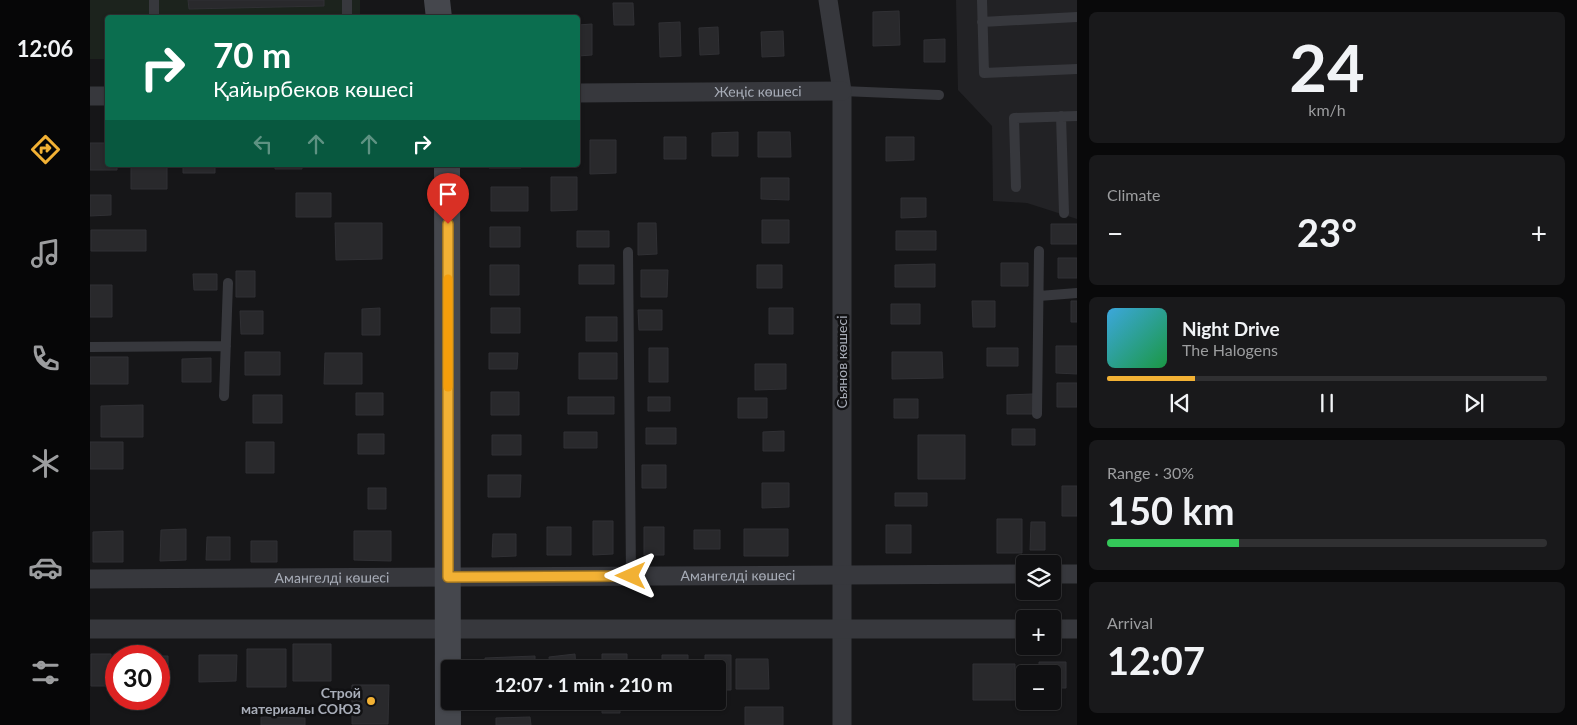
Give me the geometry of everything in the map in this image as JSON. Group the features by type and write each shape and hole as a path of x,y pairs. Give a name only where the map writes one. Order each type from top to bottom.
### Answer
{"main road":[{"path":"437,0 439,15"},
{"path":"447,167 448,725"}],"street":[{"name":"Сьянов көшесі","path":"828,0 842,91 842,725"},
{"name":"Жеңіс көшесі","path":"580,93 842,91"},
{"path":"90,96 105,96"},
{"name":"Амангелді көшесі","path":"90,579 1016,574"},
{"path":"1061,574 1077,574"},
{"path":"90,629 1016,629"},
{"path":"1061,629 1077,629"}],"lane":[{"path":"154,0 154,15"},
{"path":"347,0 347,15"},
{"path":"982,0 984,73 1077,69"},
{"path":"982,22 1077,17"},
{"name":"Жеңіс көшесі","path":"842,91 938,96"},
{"path":"1061,116 1064,212"},
{"path":"1016,188 1014,118 1077,116"},
{"path":"1038,414 1039,251"},
{"path":"628,252 631,576"},
{"path":"224,396 228,284"},
{"path":"1039,296 1077,294"},
{"path":"90,347 226,346"}],"shaded area":[{"path":"90,0 360,0 360,15 105,15 105,59 90,59"},
{"path":"956,0 1077,0 1077,219 1027,203 993,201 992,126 958,90"}],"building":[{"path":"188,0 324,0 324,6 189,9"},
{"path":"613,3 633,3 634,25 614,25"},
{"path":"899,11 900,45 873,46 873,12"},
{"path":"680,22 681,56 660,57 659,23"},
{"path":"592,24 592,55 580,56 580,25"},
{"path":"718,27 719,54 700,55 699,28"},
{"path":"783,31 784,56 762,57 761,32"},
{"path":"945,39 945,62 924,62 924,40"},
{"path":"738,132 738,156 712,156 712,133"},
{"path":"758,132 790,132 791,157 758,157"},
{"path":"664,137 686,137 686,159 664,159"},
{"path":"886,137 914,137 914,160 886,161"},
{"path":"590,140 616,140 616,173 590,174"},
{"path":"90,143 105,143 105,167 117,167 117,170 90,170"},
{"path":"131,167 167,167 167,189 131,189"},
{"path":"183,167 215,167 215,173 183,173"},
{"path":"275,167 302,167 302,169 275,169"},
{"path":"489,167 521,167 521,168"},
{"path":"551,177 577,177 577,210 551,211"},
{"path":"761,178 789,178 789,200 761,199"},
{"path":"491,187 528,187 528,211 491,211"},
{"path":"296,193 331,193 331,217 296,217"},
{"path":"90,195 111,195 111,215 90,216"},
{"path":"901,198 926,198 926,217 901,218"},
{"path":"762,220 789,220 789,243 762,243"},
{"path":"335,223 382,223 382,259 336,260"},
{"path":"638,223 656,223 657,254 638,255"},
{"path":"1051,224 1077,224 1077,244 1051,244"},
{"path":"490,227 520,227 520,247 490,247"},
{"path":"91,230 146,230 146,251 91,251"},
{"path":"577,231 609,231 609,247 577,247"},
{"path":"896,231 936,231 936,250 896,250"},
{"path":"1058,258 1077,258 1077,278 1058,278"},
{"path":"1001,263 1028,263 1028,286 1001,286"},
{"path":"935,264 935,287 895,287 895,265"},
{"path":"490,265 519,265 519,295 490,295"},
{"path":"579,265 614,265 614,284 579,284"},
{"path":"757,265 782,265 782,288 757,288"},
{"path":"641,270 668,270 667,297 641,297"},
{"path":"236,271 255,271 255,297 236,297"},
{"path":"193,274 217,274 217,290 194,290"},
{"path":"90,285 112,285 112,317 90,317"},
{"path":"972,301 995,301 995,327 973,327"},
{"path":"1071,301 1077,301 1077,322 1071,322"},
{"path":"891,304 920,304 920,324 891,324"},
{"path":"380,308 380,335 362,335 362,309"},
{"path":"491,308 520,308 520,333 491,333"},
{"path":"769,308 793,308 793,334 769,334"},
{"path":"638,310 662,310 662,330 639,330"},
{"path":"240,311 263,311 263,334 241,334"},
{"path":"586,317 617,317 617,341 586,341"},
{"path":"1056,346 1077,346 1077,374 1056,373"},
{"path":"649,348 668,348 668,382 649,382"},
{"path":"987,348 1018,348 1018,366 987,366"},
{"path":"245,352 280,352 280,375 245,375"},
{"path":"892,352 942,352 943,378 892,379"},
{"path":"325,353 362,353 362,384 324,384"},
{"path":"489,353 518,353 517,369 489,369"},
{"path":"579,353 617,353 617,379 579,379"},
{"path":"90,357 128,357 128,384 90,384"},
{"path":"211,358 211,382 182,382 182,359"},
{"path":"755,364 786,364 786,389 755,390"},
{"path":"1057,383 1077,383 1077,407 1057,407"},
{"path":"491,392 519,392 519,415 491,415"},
{"path":"356,393 383,393 383,415 356,415"},
{"path":"1033,394 1033,414 1007,414 1007,395"},
{"path":"253,395 282,395 282,423 253,423"},
{"path":"568,397 614,397 614,414 568,414"},
{"path":"648,397 670,397 670,411 648,411"},
{"path":"738,398 767,398 767,418 738,418"},
{"path":"894,399 918,399 918,418 894,418"},
{"path":"143,405 143,437 101,437 101,406"},
{"path":"646,428 676,428 676,444 646,444"},
{"path":"1012,429 1035,429 1035,445 1012,445"},
{"path":"784,431 784,451 763,451 763,432"},
{"path":"564,432 597,432 597,448 564,448"},
{"path":"358,434 384,434 384,454 358,454"},
{"path":"492,435 521,435 521,455 492,455"},
{"path":"918,435 965,435 965,479 918,479"},
{"path":"90,442 123,442 123,469 90,469"},
{"path":"246,442 274,442 274,473 246,473"},
{"path":"642,465 666,465 666,488 642,488"},
{"path":"488,475 521,475 520,497 488,497"},
{"path":"762,483 789,483 789,507 762,508"},
{"path":"1062,486 1077,486 1077,516 1062,516"},
{"path":"368,488 386,488 386,509 368,509"},
{"path":"895,493 927,493 927,506 895,506"},
{"path":"997,519 1022,519 1022,553 997,553"},
{"path":"593,521 613,521 613,554 593,555"},
{"path":"1031,522 1045,522 1045,550 1030,550"},
{"path":"886,525 911,525 911,553 886,553"},
{"path":"547,527 571,527 571,555 547,555"},
{"path":"644,527 664,527 664,555 644,555"},
{"path":"186,529 186,560 160,561 161,530"},
{"path":"744,529 788,529 788,556 744,556"},
{"path":"694,530 720,530 720,549 694,549"},
{"path":"123,531 123,562 93,562 93,532"},
{"path":"354,531 391,531 391,561 354,560"},
{"path":"493,534 516,534 516,556 492,557"},
{"path":"207,537 230,537 230,560 206,560"},
{"path":"251,541 277,541 277,562 251,562"},
{"path":"293,644 331,644 331,681 293,681"},
{"path":"247,649 286,649 286,687 247,687"},
{"path":"91,654 105,654 105,686 91,686"},
{"path":"575,654 575,660 549,660 549,657"},
{"path":"602,654 627,654 627,660 602,660"},
{"path":"199,655 237,655 236,681 199,682"},
{"path":"662,655 688,655 688,660 662,660"},
{"path":"705,655 731,655 731,690 726,690 726,660 705,660"},
{"path":"535,656 535,660 485,660 485,658"},
{"path":"736,659 768,659 769,689 736,689"},
{"path":"1039,662 1066,662 1066,688 1061,688 1061,665 1039,665"},
{"path":"973,664 1015,664 1015,700 973,700"},
{"path":"352,685 389,685 388,724 352,724"},
{"path":"745,707 783,707 783,725 745,725"},
{"path":"602,710 620,710 620,713 602,713"},
{"path":"261,717 305,718 305,725 261,725"},
{"path":"530,717 531,725 496,725 496,718"}],"slow traffic":[{"path":"448,279 448,387"}],"place":[{"name":"Строй материалы СОЮЗ","path":"371,701"}],"route":[{"path":"448,224 448,577 631,576"}]}
